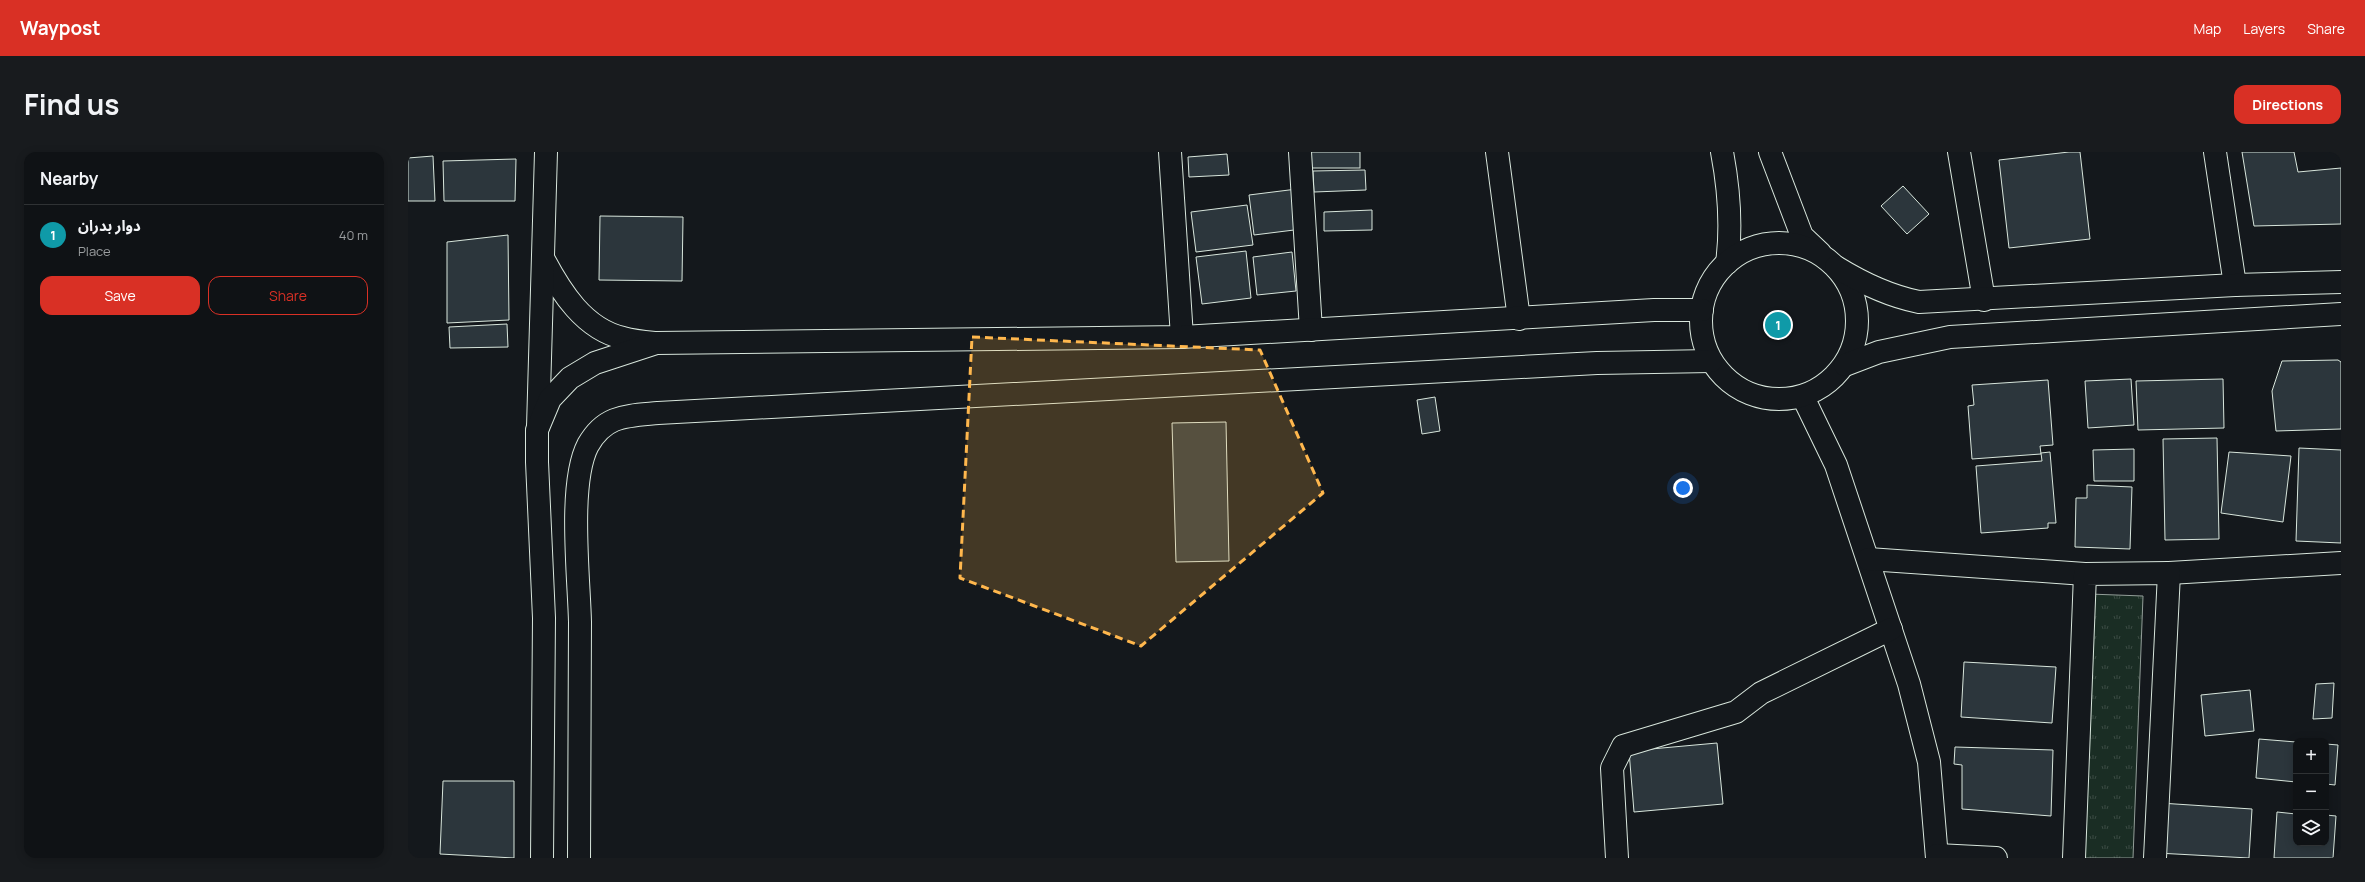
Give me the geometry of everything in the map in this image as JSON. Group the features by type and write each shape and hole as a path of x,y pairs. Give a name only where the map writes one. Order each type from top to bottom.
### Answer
{"main road":[{"path":"542,858 544,618 536,462 546,152"},
{"path":"1170,152 1182,337"},
{"path":"1300,152 1311,330"},
{"path":"1497,152 1519,319"},
{"path":"1722,152 1729,198 1730,238 1727,263"},
{"path":"1770,152 1802,236 1829,261 1848,284 1856,311 1858,325 1854,346 1845,365 1827,385 1803,397 1776,400 1751,395 1728,381 1711,361 1702,336 1702,310 1717,273 1727,263 1744,251 1763,244 1784,243 1804,247 1829,261 1859,281 1900,298 1919,302 1984,300 2235,285 2341,282"},
{"path":"1959,152 1984,300"},
{"path":"2215,152 2235,285"},
{"path":"543,258 559,288 579,312 601,329 622,338 656,344 1182,337 1519,319 1654,310 1702,310"},
{"path":"1845,365 1879,352 1950,337 2341,314"},
{"path":"538,430 550,399 570,378 594,363 656,344"},
{"path":"579,858 580,621 576,529 579,476 588,446 604,424 628,416 658,413 1597,362 1711,361"},
{"path":"1803,397 1836,465 1909,684 1928,762 1936,857 1996,858"},
{"path":"1868,559 2085,574 2169,573 2341,563"},
{"path":"2155,858 2169,573"},
{"path":"2074,858 2085,574"},
{"path":"1617,858 1612,768 1623,746 1736,712 1761,693 1890,629"}],"highlighted area":[{"path":"972,337 1260,350 1323,493 1141,646 960,578"}],"green space":[{"path":"2089,594 2143,596 2133,858 2079,858"}],"building":[{"path":"1310,152 1360,152 1360,168 1310,168"},
{"path":"2080,152 2090,239 2009,248 1999,160"},
{"path":"2242,152 2294,152 2298,172 2341,168 2341,224 2254,226"},
{"path":"1227,154 1229,175 1189,177 1188,157"},
{"path":"433,156 435,201 408,201 408,158"},
{"path":"516,159 515,201 444,201 443,161"},
{"path":"1365,170 1366,190 1314,192 1313,171"},
{"path":"1903,186 1929,214 1907,234 1881,206"},
{"path":"1297,189 1302,229 1254,235 1249,195"},
{"path":"1247,205 1253,245 1196,252 1191,212"},
{"path":"1372,210 1372,230 1324,231 1324,212"},
{"path":"600,216 683,217 682,281 599,280"},
{"path":"508,235 509,320 447,323 447,242"},
{"path":"1246,251 1251,298 1202,304 1196,257"},
{"path":"1292,252 1296,291 1257,295 1253,257"},
{"path":"507,324 508,347 450,348 449,327"},
{"path":"2338,360 2341,362 2341,429 2276,431 2272,391 2282,361"},
{"path":"2131,379 2134,425 2088,428 2085,381"},
{"path":"2223,379 2224,428 2138,430 2136,381"},
{"path":"2048,380 2053,445 2040,446 2041,454 1972,459 1968,406 1974,405 1972,385"},
{"path":"1435,397 1440,431 1422,434 1417,400"},
{"path":"1226,422 1229,561 1176,562 1172,423"},
{"path":"2217,438 2219,539 2165,540 2163,439"},
{"path":"2299,448 2341,450 2341,543 2296,541"},
{"path":"2134,449 2134,481 2094,481 2093,450"},
{"path":"2050,452 2056,523 2048,523 2048,528 1981,533 1976,466 2042,461 2041,453"},
{"path":"2229,452 2291,456 2283,522 2221,513"},
{"path":"2087,485 2132,487 2130,549 2075,547 2076,498 2087,498"},
{"path":"1964,662 2056,667 2052,723 1961,717"},
{"path":"2334,683 2332,718 2313,719 2316,684"},
{"path":"2250,690 2254,731 2205,736 2201,695"},
{"path":"2259,739 2293,742 2293,782 2256,778"},
{"path":"1717,743 1723,804 1634,812 1629,751"},
{"path":"2329,744 2338,745 2335,785 2329,784"},
{"path":"1955,747 2053,750 2051,816 1962,809 1962,765 1954,764"},
{"path":"443,781 514,781 514,858 440,854"},
{"path":"2160,803 2252,809 2249,858 2157,853"},
{"path":"2277,812 2293,814 2293,846 2329,846 2329,815 2336,816 2333,858 2274,858"}],"place":[{"name":"دوار بدران","path":"1778,325"}]}
